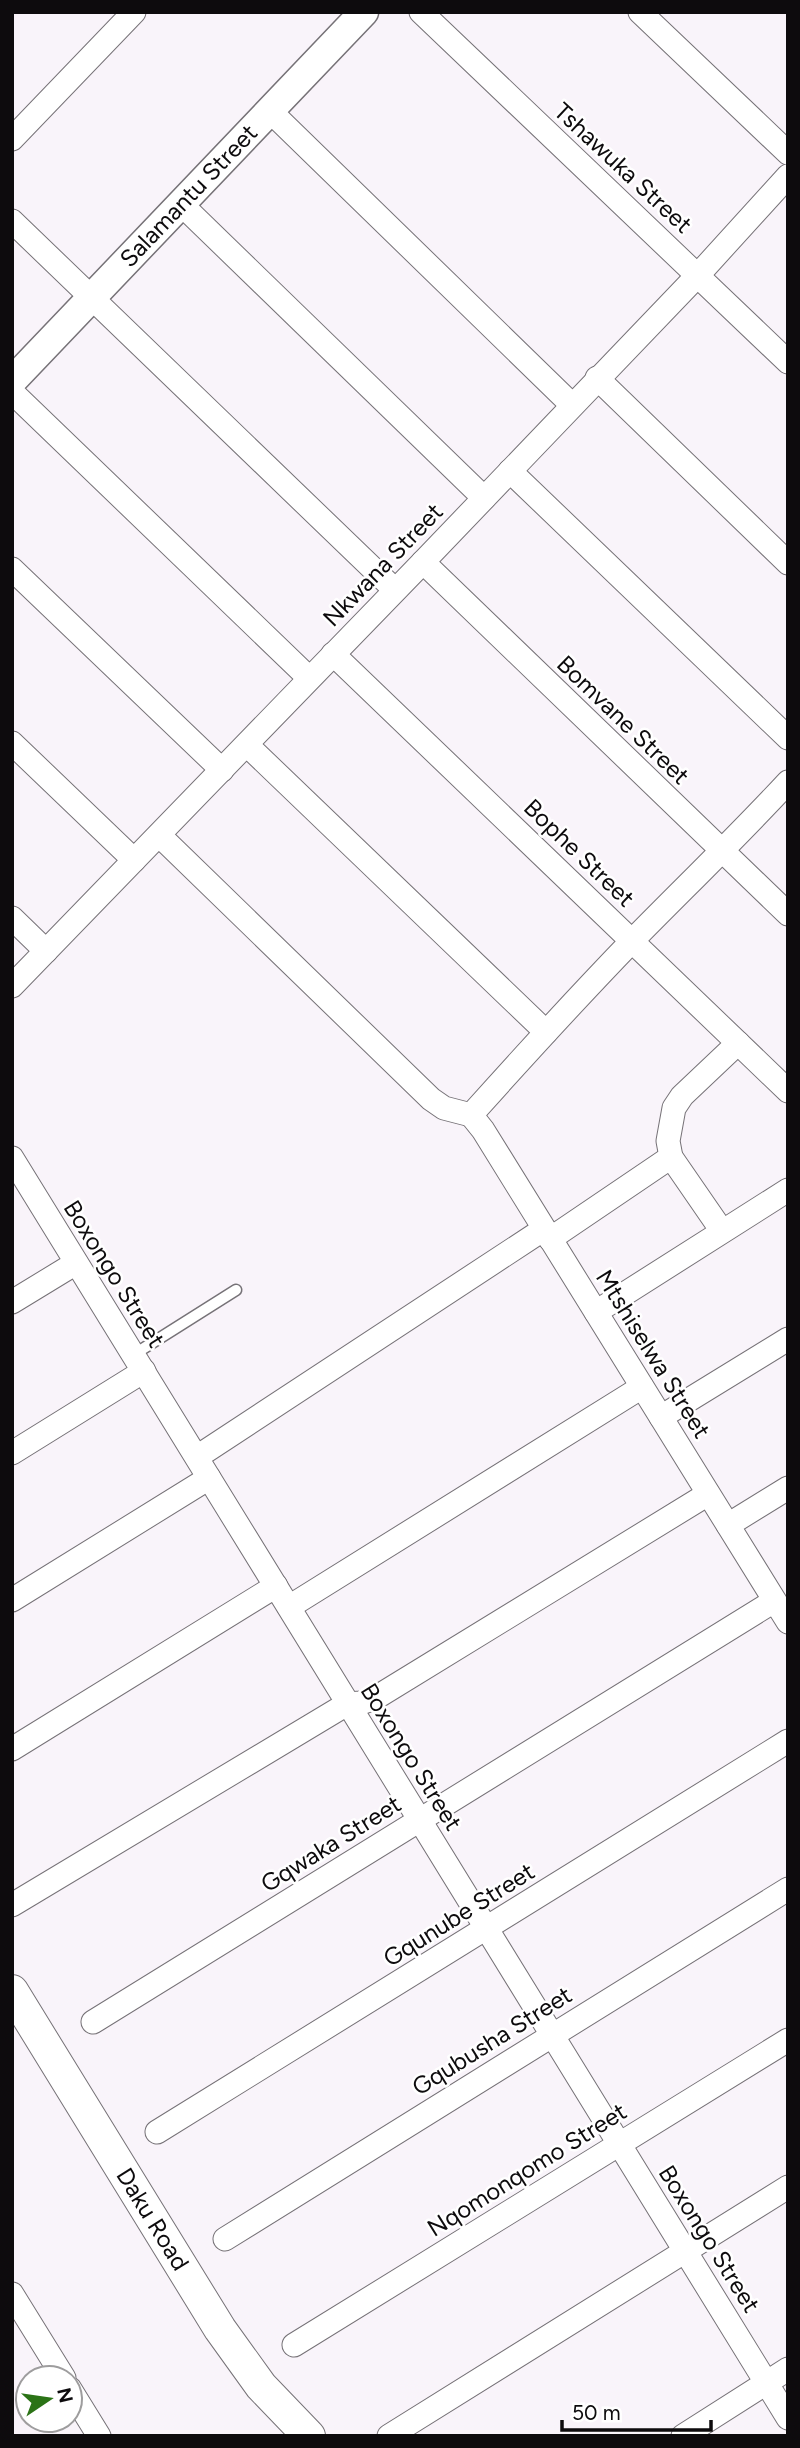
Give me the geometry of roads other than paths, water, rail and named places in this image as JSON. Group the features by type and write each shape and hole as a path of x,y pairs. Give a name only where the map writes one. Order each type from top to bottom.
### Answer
{"main road":[{"name":"Daku Road","path":"12,1991 220,2329 261,2386 309,2436"}],"street":[{"path":"12,139 134,12"},
{"name":"Salamantu Street","path":"12,381 364,12"},
{"name":"Tshawuka Street","path":"421,12 788,362"},
{"path":"640,12 788,153"},
{"path":"269,110 572,405"},
{"name":"Nkwana Street","path":"12,986 698,275 788,176"},
{"path":"181,204 484,498"},
{"path":"12,221 395,590"},
{"path":"597,379 788,563"},
{"path":"12,392 309,678"},
{"path":"510,471 788,738"},
{"name":"Bomvane Street","path":"423,562 788,914"},
{"path":"12,569 222,770"},
{"name":"Bophe Street","path":"333,654 788,1091"},
{"path":"12,743 134,860"},
{"path":"247,745 545,1032"},
{"path":"159,835 431,1099 444,1108 471,1115 545,1032 788,782"},
{"path":"12,918 46,951"},
{"path":"722,1231 671,1157 668,1141 674,1108 682,1096 738,1043"},
{"name":"Mtshiselwa Street","path":"471,1115 483,1130 788,1622"},
{"path":"197,1457 671,1157"},
{"name":"Boxongo Street","path":"12,1158 788,2418"},
{"path":"596,1312 788,1190"},
{"path":"12,1302 76,1263"},
{"path":"661,1417 788,1339"},
{"path":"12,1453 139,1363"},
{"path":"289,1608 642,1387"},
{"path":"12,1600 209,1479"},
{"path":"728,1525 788,1488"},
{"path":"12,1905 347,1704 361,1703 377,1697 708,1494"},
{"path":"12,1749 276,1586"},
{"name":"Gqwaka Street","path":"93,2022 774,1601"},
{"name":"Gqunube Street","path":"157,2132 788,1741"},
{"name":"Gqubusha Street","path":"225,2239 788,1889"},
{"name":"Nqomonqomo Street","path":"294,2344 788,2040"},
{"path":"389,2436 788,2187"},
{"path":"13,2298 55,2364"},
{"path":"683,2436 788,2369"}],"lane":[{"path":"139,1363 236,1290"}]}
